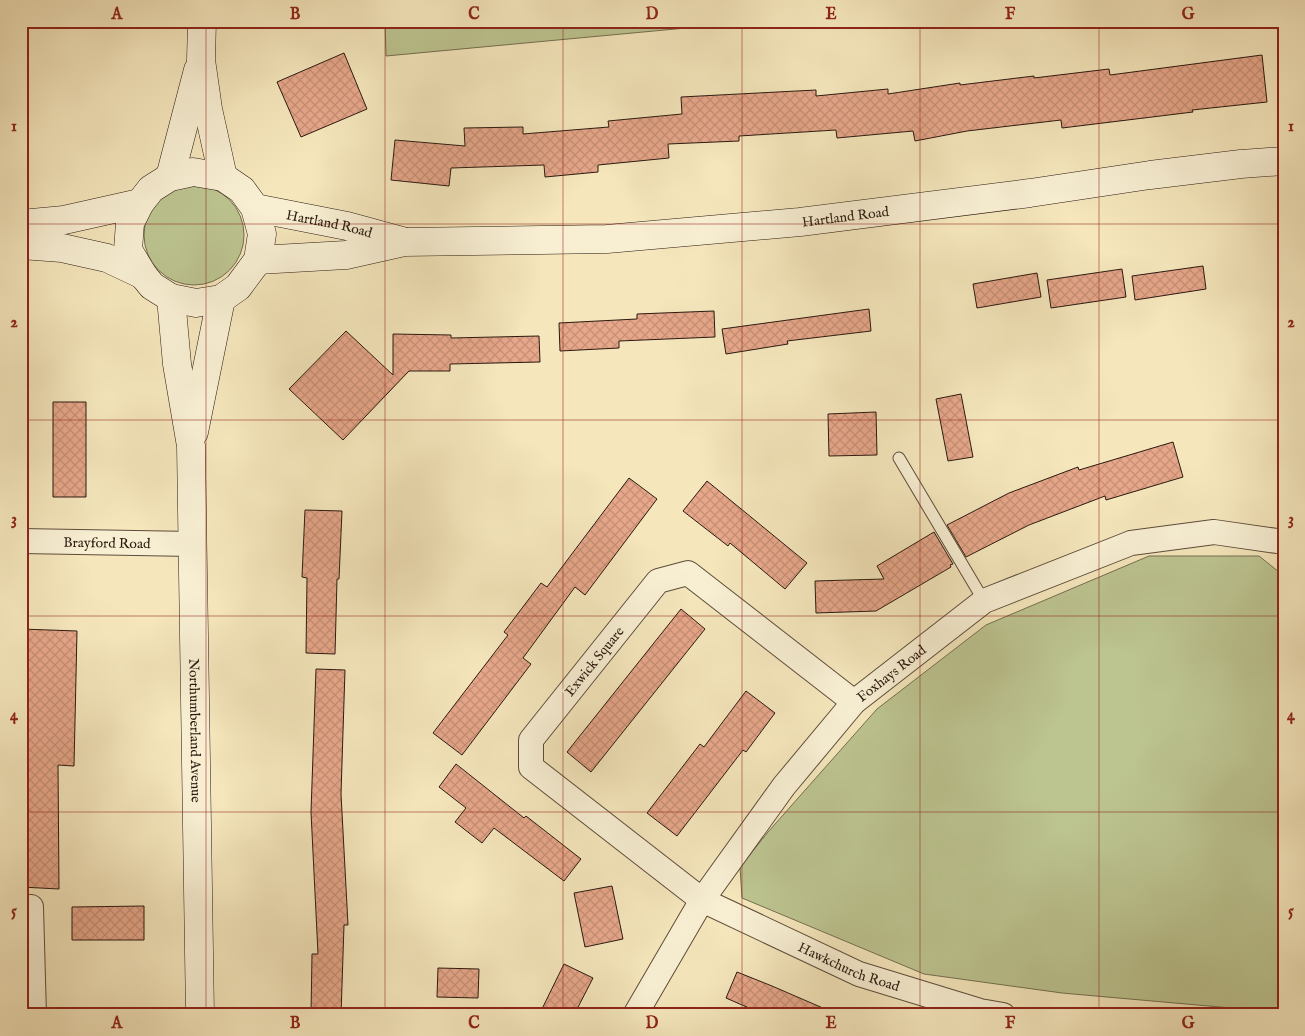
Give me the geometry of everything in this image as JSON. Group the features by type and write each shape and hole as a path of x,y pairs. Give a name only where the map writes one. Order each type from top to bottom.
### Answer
{"street":[{"path":"202,21 201,60 208,109 222,177"},
{"path":"170,177 201,60"},
{"name":"Hartland Road","path":"258,260 346,255 404,242 606,239 800,222 1030,193 1150,175 1284,161"},
{"path":"193,172 222,177 242,190 255,208 262,234 258,260 238,288 221,299 196,302 171,298 152,286 128,250 130,223 140,203 151,189 170,177 193,172"},
{"path":"21,224 64,220 140,203"},
{"name":"Hartland Road","path":"255,208 347,226 404,242"},
{"path":"21,245 62,248 107,258 143,275"},
{"name":"Northumberland Avenue","path":"171,298 177,364 191,446 200,1015"},
{"name":"Northumberland Avenue","path":"191,446 221,299"},
{"name":"Foxhays Road","path":"636,1015 702,900 784,786 854,702 984,601 1131,543 1214,532 1284,542"},
{"name":"Brayford Road","path":"21,541 193,544"},
{"name":"Exwick Square","path":"702,900 531,767 531,740 658,581 688,573 854,702"},
{"name":"Hawkchurch Road","path":"702,900 859,974 980,1011 1004,1015"},
{"path":"26,907 34,1015"}],"lane":[{"path":"899,458 984,601"}],"green space":[{"path":"385,21 761,21 386,56"},
{"path":"194,185 204,186 222,193 236,207 243,225 243,245 236,263 222,277 204,284 194,285 184,284 166,277 152,263 145,245 144,235 145,225 152,207 166,193 184,186"},
{"path":"1149,556 1259,556 1284,576 1284,1001 1276,1012 1062,993 924,974 742,898 740,867 768,832 877,709 986,625"}],"building":[{"path":"344,53 367,109 301,137 277,82"},
{"path":"1262,55 1267,102 1192,110 1193,112 1062,128 1061,120 967,131 915,141 913,131 837,138 836,130 739,136 739,141 668,144 669,158 598,165 598,172 545,177 544,165 451,168 449,186 391,180 395,140 465,146 464,128 523,127 523,134 609,127 608,121 682,114 681,97 816,90 816,96 888,89 888,94 960,83 960,85 1109,69 1110,75"},
{"path":"1203,266 1206,289 1135,300 1132,276"},
{"path":"1122,269 1126,297 1051,308 1047,280"},
{"path":"1037,273 1041,297 977,308 973,284"},
{"path":"869,309 871,331 787,341 788,344 726,354 722,329"},
{"path":"714,311 715,337 619,341 619,348 560,351 559,323 637,319 637,314"},
{"path":"346,331 393,375 393,334 451,335 451,338 539,336 540,362 450,364 450,371 409,371 343,440 289,389"},
{"path":"961,394 973,457 948,461 936,399"},
{"path":"53,402 86,402 86,497 53,497"},
{"path":"876,412 877,455 829,456 828,414"},
{"path":"1173,442 1183,477 1106,500 1105,496 1029,525 966,557 947,525 1009,493 1078,467 1079,470"},
{"path":"629,478 657,499 585,595 575,587 523,658 531,664 462,755 433,733 508,635 504,632 541,583 547,587"},
{"path":"707,481 807,563 785,589 730,543 728,546 683,511"},
{"path":"305,510 342,511 339,579 337,579 335,654 306,653 307,578 302,577"},
{"path":"934,532 953,564 950,565 951,567 876,611 816,613 815,581 884,579 877,566"},
{"path":"681,609 705,629 591,772 567,752"},
{"path":"21,629 77,631 74,766 58,765 59,889 21,887"},
{"path":"316,669 345,670 341,794 348,925 344,925 341,1015 311,1014 312,954 318,954 311,812"},
{"path":"746,691 775,713 746,752 743,750 677,836 647,813 700,744 704,747"},
{"path":"456,764 524,818 526,816 581,859 564,881 494,828 482,843 455,822 466,808 439,787"},
{"path":"612,886 623,939 585,947 574,893"},
{"path":"144,906 144,940 72,940 72,907"},
{"path":"564,964 593,978 574,1015 539,1015"},
{"path":"438,968 479,969 478,998 437,997"},
{"path":"737,972 839,1015 765,1015 726,998"}]}
